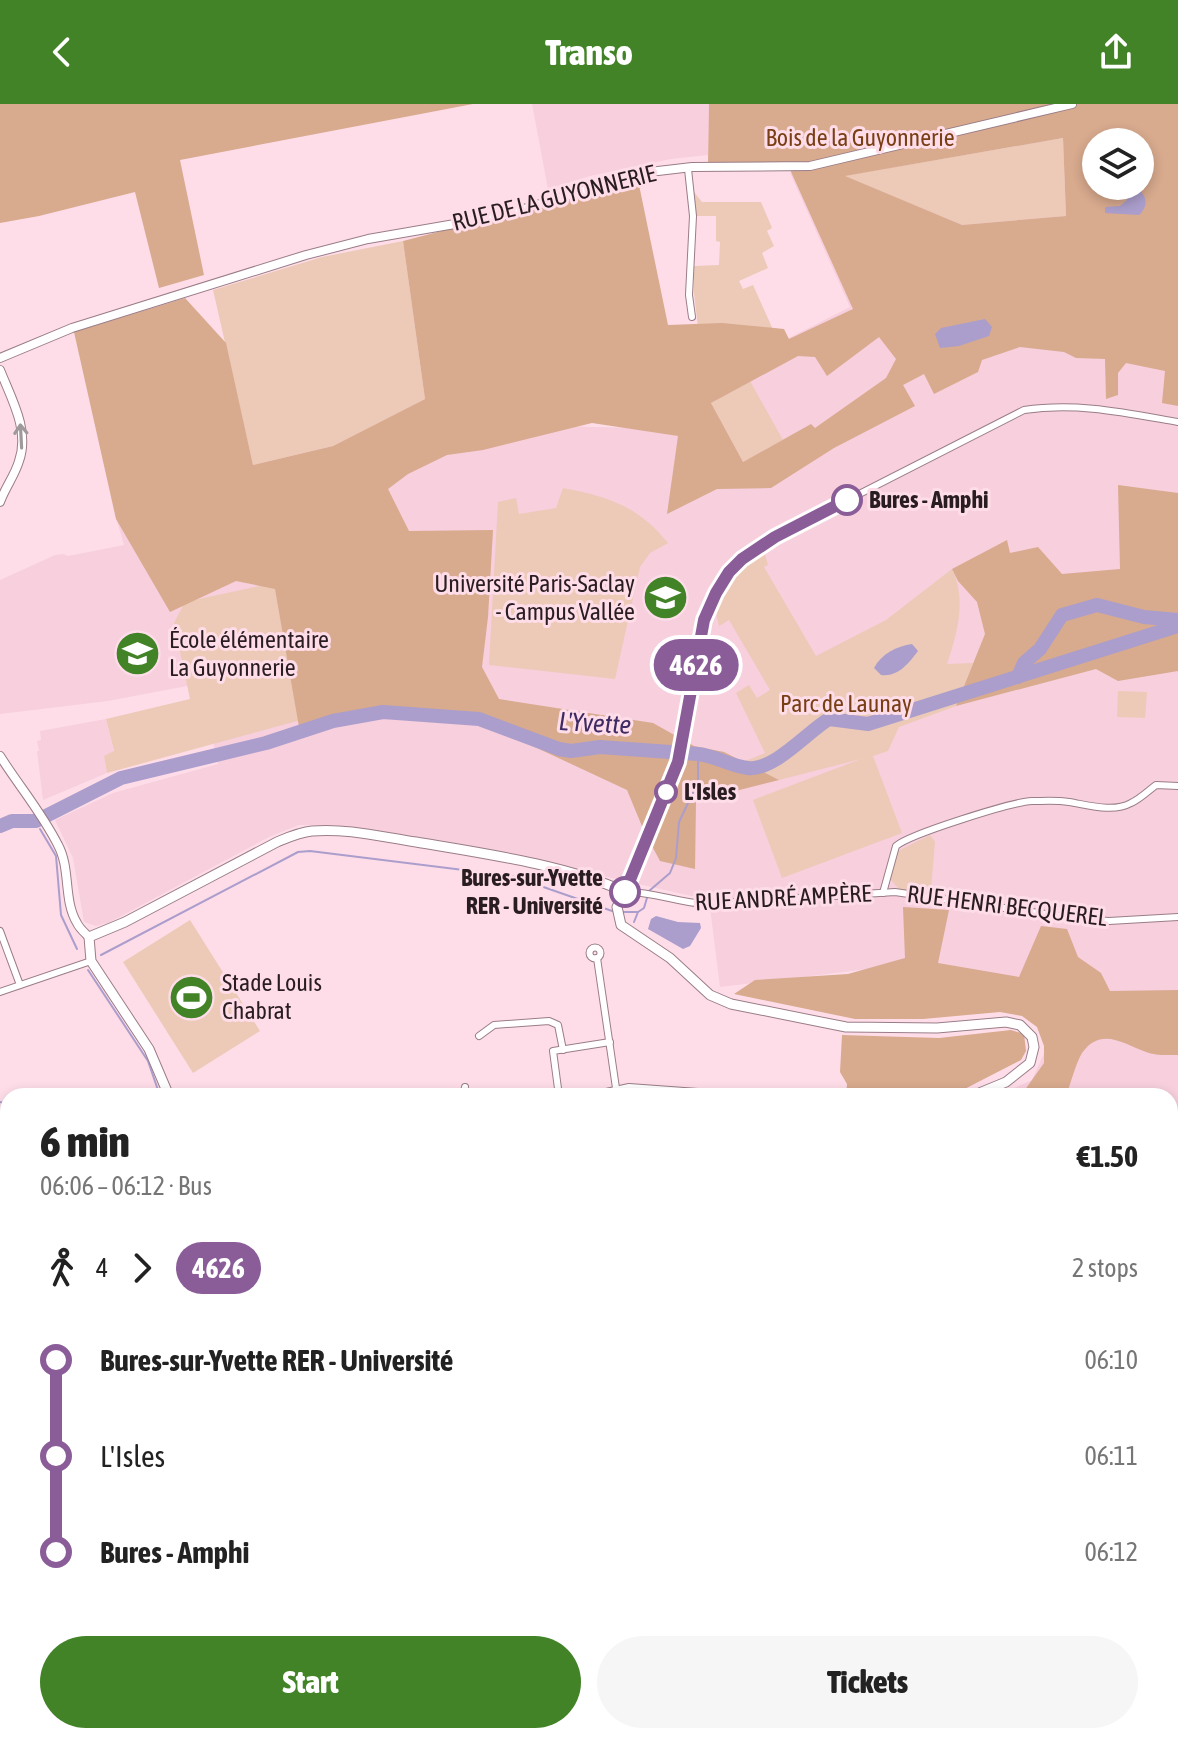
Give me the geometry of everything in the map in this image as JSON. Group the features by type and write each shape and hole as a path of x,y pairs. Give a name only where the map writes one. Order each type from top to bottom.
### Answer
{"main road":[{"path":"166,1088 149,1049 91,961 89,937 277,842 317,831 351,832 475,852 569,873 625,892 617,911 621,925 670,958 696,985 731,1004 846,1027 937,1028 1006,1022 1020,1025 1032,1037 1034,1047 1030,1063 1006,1082 991,1088"}],"street":[{"name":"RUE DE LA GUYONNERIE","path":"0,358 72,328 309,254 368,239 501,216 641,173 810,166 1072,104"},
{"path":"688,169 693,216 689,295 692,317"},
{"path":"0,370 24,441 19,463 0,502"},
{"path":"625,892 678,762 704,620 729,572 764,544 1024,410 1054,406 1090,407 1178,422"},
{"path":"1,759 37,807 62,854 77,924 89,937"},
{"name":"RUE ANDRÉ AMPÈRE","path":"625,892 689,904 883,893 896,846 901,841 1023,802 1066,801 1088,806 1122,807 1156,785 1178,786"},
{"name":"RUE HENRI BECQUEREL","path":"883,893 971,902 1080,919 1109,921 1178,917"},
{"path":"0,931 20,985"},
{"path":"597,958 614,1088"},
{"path":"0,992 91,961"},
{"path":"479,1036 494,1025 549,1021 558,1025 563,1050"},
{"path":"558,1088 553,1051 610,1042"}],"shaded area":[{"path":"532,104 709,104 708,155 671,159 590,176 548,189"},
{"name":"Université Paris-Saclay - Campus Vallée","path":"790,173 1178,236 1178,1088 1014,1088 1032,1080 1064,992 901,965 720,987 709,900 559,866 334,825 299,825 269,837 110,922 96,926 84,922 73,858 55,820 113,793 218,764 203,698 187,686 108,701 0,714 0,580 55,555 68,556 124,545 117,521 554,426 685,429 779,343 850,307"},
{"path":"1127,200 1146,201 1139,215 1105,213 1105,207 1120,206"},
{"path":"985,319 992,327 989,336 959,346 940,348 935,334 941,328"},
{"path":"912,644 918,651 898,672 881,675 874,668 890,652"},
{"path":"106,719 114,752 104,756 107,773 43,800 37,751 40,731"},
{"path":"656,916 678,922 700,923 701,928 690,946 683,949 648,929 651,919"}],"green space":[{"path":"0,104 473,104 180,160 204,275 159,288 135,192 0,223"},
{"name":"Bois de la Guyonnerie","path":"709,104 1178,104 1178,406 1162,403 1165,371 1126,363 1118,373 1118,395 1106,399 1105,359 1076,358 1064,352 1020,347 982,360 978,372 934,394 924,374 903,385 915,406 834,448 771,488 717,489 667,514 678,436 592,423 483,450 447,455 408,474 388,489 409,531 493,530 482,667 499,699 653,723 694,746 724,752 779,780 696,801 695,869 660,861 627,790 462,713 398,708 347,715 299,727 275,589 236,581 170,612 116,519 74,332 185,298 226,343 253,465 333,446 425,399 403,241 638,180 668,325 722,323 784,329 789,339 853,309 787,163 708,163","holes":["1063,138 1066,216 962,225 845,176","879,337 896,359 886,378 815,428 811,424 743,462 711,403 798,356 815,357 827,376"]},
{"path":"1063,138 1066,216 962,225 843,176"},
{"path":"694,192 702,202 761,202 772,228 767,231 774,246 762,253 768,268 739,281 743,289 753,285 779,343 700,345 694,266 719,265 720,242 716,241 716,216 695,216"},
{"path":"403,241 425,399 333,446 253,465 213,290 322,257"},
{"path":"750,381 783,440 743,462 711,403"},
{"path":"1118,485 1178,493 1178,671 1118,681 1096,669 956,706 985,634 977,602 958,581 952,569 1007,540 1010,553 1038,547 1062,574 1120,569"},
{"path":"563,488 622,505 645,520 668,543 650,553 640,567 615,679 489,665 498,502 516,498 519,514 556,508"},
{"name":"Parc de Launay","path":"764,551 768,565 764,567 816,656 886,620 952,569 960,605 947,664 973,663 956,706 899,727 888,751 873,756 902,833 782,878 753,800 861,759 779,780 743,762 765,753 736,693 749,685 757,698 770,690 729,620 719,626 714,604 734,573"},
{"path":"274,583 301,720 107,773 104,756 114,751 106,719 190,699 174,623 185,602"},
{"path":"1118,691 1147,692 1145,718 1117,717"},
{"path":"930,835 935,842 931,888 924,892 899,889 890,879 896,855"},
{"path":"903,907 949,910 938,963 1019,977 1041,926 1067,929 1078,957 1101,973 1110,991 1178,990 1178,1055 1150,1053 1113,1039 1097,1040 1082,1053 1069,1088 1026,1088 1044,1063 1044,1046 1037,1027 1022,1016 1000,1012 923,1019 855,1019 734,994 755,980 848,974 905,958"},
{"name":"Stade Louis Chabrat","path":"190,920 260,1031 193,1073 123,962"},
{"path":"1011,1030 1024,1034 1026,1051 1021,1060 967,1088 847,1088 840,1072 842,1035 939,1038"}],"waterway":[{"path":"1018,677 1024,663 1040,649 1062,615 1097,605 1144,617 1178,620"},
{"name":"L'Yvette","path":"0,826 12,821 36,821 121,778 266,743 333,721 383,712 479,719 571,751 600,747 698,754 741,767 758,767 779,757 829,719 868,724 1178,626"},
{"path":"621,912 638,912 644,908 649,891 670,873 676,858 679,822 698,782 698,754"},
{"path":"40,829 56,856 61,915 77,949"},
{"path":"101,955 298,852 512,876 615,912"},
{"path":"634,922 638,912"},
{"path":"88,970 148,1061 157,1088"}],"bus line":[{"name":"4626","path":"625,892 678,762 704,620 716,593 729,572 742,559 775,537 847,500"}],"place":[{"name":"Bures - Amphi","path":"847,500"},
{"name":"Université Paris-Saclay - Campus Vallée","path":"666,598"},
{"name":"École élémentaire La Guyonnerie","path":"138,654"},
{"name":"L'Isles","path":"666,792"},
{"name":"Bures-sur-Yvette RER - Université","path":"625,892"},
{"name":"Stade Louis Chabrat","path":"191,997"}]}
